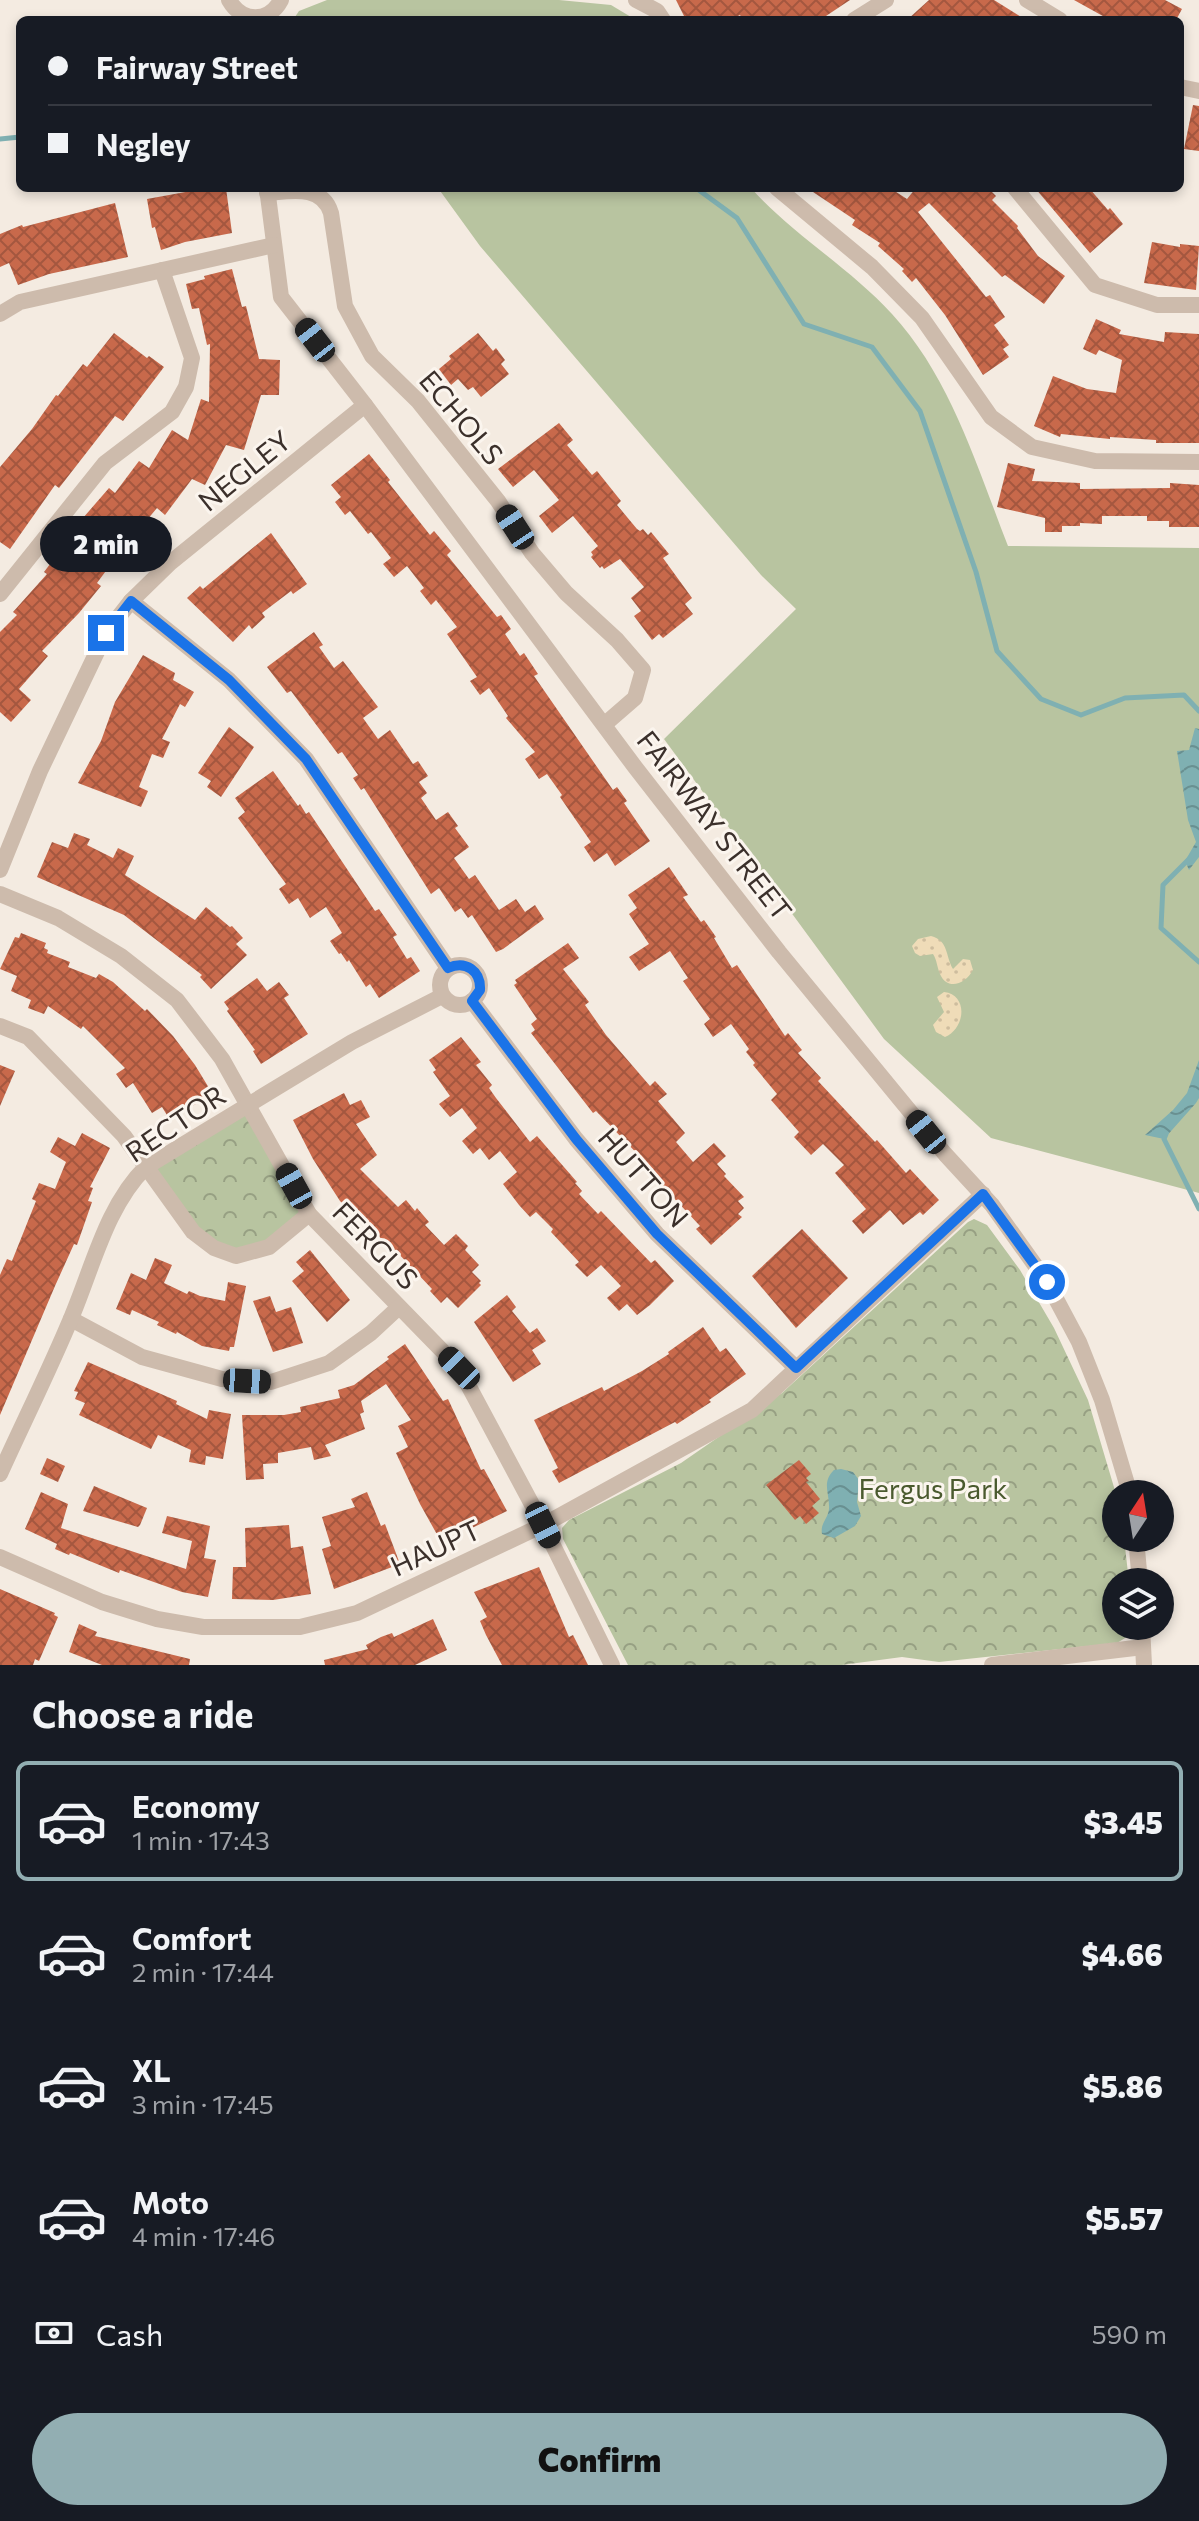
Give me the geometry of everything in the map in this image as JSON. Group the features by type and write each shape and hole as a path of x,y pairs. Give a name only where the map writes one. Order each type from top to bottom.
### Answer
{"street":[{"path":"229,0 242,15 249,16"},
{"path":"266,16 281,0"},
{"path":"636,0 658,10"},
{"path":"860,16 886,0"},
{"path":"1027,0 1053,16"},
{"name":"FAIRWAY STREET","path":"267,192 281,297 635,767 779,952 945,1154 983,1194 1047,1282 1079,1342 1106,1413 1126,1480"},
{"name":"ECHOLS","path":"312,192 325,199 331,213 345,306 372,356 418,401 498,501 532,553 566,593 617,640 643,670 635,698 605,724"},
{"path":"782,192 872,267 922,318 991,417 1032,447 1095,461 1199,462"},
{"path":"1018,192 1095,285 1157,305 1199,305"},
{"path":"0,314 20,302 274,245"},
{"path":"0,594 105,463 172,412 186,387 192,358 162,270"},
{"name":"NEGLEY","path":"0,870 40,771 106,633 131,601 170,563 365,405"},
{"path":"131,601 229,680 306,759 448,968"},
{"name":"FERGUS","path":"0,894 58,918 121,956 177,1000 222,1059 309,1214 459,1368 543,1525 612,1665"},
{"path":"461,965 478,976 480,990 472,1001 455,1005 442,996 439,984 448,968 461,965"},
{"name":"RECTOR","path":"0,1474 71,1319 114,1214 133,1180 146,1167 352,1042 442,996"},
{"name":"HUTTON","path":"472,1001 576,1139 657,1234 796,1368"},
{"path":"0,1026 28,1037 124,1136 193,1232 214,1248 236,1256 269,1247 309,1214"},
{"name":"HAUPT","path":"0,1557 102,1602 157,1619 203,1627 300,1627 357,1613 543,1525 752,1410 983,1194"},
{"path":"71,1319 142,1357 222,1379 271,1382 329,1363 371,1333 399,1307"},
{"path":"1143,1640 1144,1665"},
{"path":"992,1665 1143,1647"}],"green space":[{"path":"327,0 559,0 611,5 629,16 296,16 299,11"},
{"path":"441,192 755,192 858,281 913,339 931,366 960,424 1008,546 1199,548 1199,1193 991,1138 884,1039 664,739 796,609 761,575 480,246"},
{"path":"248,1107 308,1213 268,1246 236,1254 214,1246 149,1168"},
{"name":"Fergus Park","path":"974,1219 987,1225 1020,1270 1054,1328 1088,1400 1112,1480 1102,1480 1102,1552 1126,1552 1127,1568 1102,1568 1102,1640 1122,1640 939,1662 902,1657 842,1665 628,1665 563,1539 562,1528 569,1520 681,1463 782,1393"}],"sand":[{"path":"931,936 944,945 953,969 963,959 970,960 973,970 966,979 957,984 948,983 943,980 933,954 920,956 915,953 912,946 918,939"},
{"path":"944,992 952,994 961,1005 957,1027 945,1037 936,1032 933,1025 944,1012 937,997"}],"water":[{"path":"1195,728 1199,729 1199,857 1189,870 1185,861 1196,842 1188,820 1177,751 1189,750"},
{"path":"1199,1060 1199,1098 1196,1103 1164,1139 1145,1135 1187,1093"},
{"path":"834,1470 853,1472 859,1480 857,1502 861,1516 855,1526 834,1538 822,1534 822,1530 829,1509 828,1479"}],"building":[{"path":"676,0 850,0 826,16 684,16"},
{"path":"929,0 994,0 1020,16 911,16"},
{"path":"1074,0 1165,0 1182,9 1178,16 1103,16"},
{"path":"1193,105 1199,106 1199,151 1184,149"},
{"path":"186,192 227,192 232,233 161,250 155,227 152,228 147,199"},
{"path":"813,192 896,192 907,199 913,192 992,192 996,196 992,200 1018,226 1038,256 1065,276 1044,304 1005,275 1002,277 929,203 918,212 986,297 990,295 1005,317 994,325 1009,345 1003,349 1009,357 983,375 945,315 916,278 912,282 902,271 904,269 878,246 880,243 852,225 855,220"},
{"path":"1038,192 1092,192 1108,210 1110,208 1123,224 1090,253"},
{"path":"115,203 128,257 49,274 18,285 9,263 0,267 0,234 22,225"},
{"path":"1152,242 1180,247 1180,244 1199,246 1196,290 1144,283"},
{"path":"232,269 242,307 246,306 259,359 280,360 279,395 261,395 244,450 226,445 205,485 192,479 165,515 157,508 136,533 143,539 133,552 125,545 97,583 101,586 42,651 48,656 19,689 31,700 11,722 0,712 0,632 17,615 13,612 47,574 44,572 66,543 63,541 109,488 115,493 139,461 149,468 172,430 188,440 201,399 209,402 210,344 207,345 199,308 192,309 186,284"},
{"path":"1096,319 1121,330 1119,334 1164,342 1165,332 1199,334 1199,443 1156,443 1156,440 1061,434 1060,437 1034,426 1053,376 1087,389 1116,393 1122,360 1099,350 1096,355 1083,349"},
{"path":"114,333 164,367 123,421 115,416 59,488 55,485 10,549 0,542 0,467 56,395 83,364 87,367"},
{"path":"478,333 493,351 496,348 505,360 501,364 509,374 481,397 473,387 468,390 458,379 451,385 439,369 451,359 449,356"},
{"path":"559,423 573,440 567,445 592,475 597,471 621,501 617,505 637,529 643,529 648,535 651,532 669,554 663,558 692,598 685,604 693,614 663,638 659,634 652,640 634,616 641,611 631,598 644,587 620,559 604,569 602,566 600,568 591,557 591,552 598,546 573,516 552,533 539,516 559,500 534,470 513,487 498,469"},
{"path":"369,454 430,535 434,531 451,551 447,555 497,617 501,615 511,629 505,634 520,656 524,653 538,674 534,676 613,790 617,787 627,801 624,803 650,841 615,866 607,853 594,862 584,847 591,842 560,797 562,795 547,774 539,779 525,759 535,752 506,718 508,716 489,688 480,695 470,681 477,677 447,634 457,627 436,600 431,605 420,591 424,588 407,566 394,577 383,564 391,558 371,532 368,534 350,511 345,515 335,502 341,497 331,485"},
{"path":"1008,463 1035,469 1032,481 1080,483 1080,489 1170,488 1170,483 1199,485 1199,527 1169,527 1169,521 1147,521 1147,516 1102,516 1102,524 1080,523 1080,526 1062,526 1062,532 1045,532 1045,518 997,507"},
{"path":"271,533 307,584 293,594 291,591 262,613 265,617 252,629 249,625 233,642 187,598 200,586 203,589"},
{"path":"314,632 323,645 319,647 334,668 343,661 378,707 363,718 378,739 390,730 413,764 418,761 428,776 419,782 427,793 421,798 436,820 448,812 458,826 455,828 469,847 454,858 469,879 475,875 499,910 516,899 525,912 535,905 544,919 503,949 496,952 472,915 468,918 461,908 455,912 439,888 431,894 364,788 361,790 353,778 358,775 342,752 338,754 291,691 287,693 267,667"},
{"path":"143,655 175,673 173,680 194,692 185,707 180,704 162,739 170,742 163,758 152,754 139,787 148,791 141,807 78,783 101,741 115,702"},
{"path":"229,727 254,747 221,797 207,787 211,781 198,773"},
{"path":"273,771 298,806 300,804 306,814 309,812 375,911 379,909 397,935 393,937 407,959 411,957 420,971 379,998 370,984 366,987 349,960 347,962 330,941 342,933 326,907 310,918 298,898 289,904 279,889 286,884 238,818 245,812 235,798"},
{"path":"74,833 90,839 87,845 113,858 118,848 134,856 125,875 195,920 206,907 243,938 236,944 247,955 211,989 200,977 202,975 124,915 37,877 52,842 68,848"},
{"path":"669,867 688,895 683,897 716,937 732,968 737,965 785,1036 788,1033 802,1050 798,1053 821,1078 818,1081 906,1173 910,1169 939,1200 923,1215 920,1212 903,1225 890,1210 863,1234 852,1221 866,1209 835,1173 844,1165 823,1144 811,1155 794,1137 799,1132 771,1100 777,1094 753,1065 755,1063 746,1052 749,1049 731,1024 713,1037 704,1024 710,1019 683,981 688,978 670,951 639,971 629,957 649,944 629,914 637,908 628,895"},
{"path":"21,933 46,943 44,948 48,950 47,953 70,962 68,967 96,978 99,974 113,982 145,1011 147,1009 195,1065 209,1088 203,1091 207,1097 170,1120 162,1107 152,1113 133,1083 126,1088 116,1074 125,1068 83,1026 81,1029 48,1006 44,1014 28,1008 31,1000 11,991 17,976 0,969 15,937 19,938"},
{"path":"568,943 579,958 563,969 589,1002 585,1005 606,1035 650,1086 655,1081 667,1094 658,1101 685,1133 676,1142 693,1162 714,1143 726,1156 717,1164 744,1197 738,1201 744,1208 738,1214 742,1217 711,1245 696,1229 700,1226 647,1173 651,1168 596,1111 593,1113 531,1033 535,1030 531,1024 537,1019 514,985 517,983 515,980"},
{"path":"257,978 267,991 279,982 289,995 284,998 308,1034 261,1064 224,1002"},
{"path":"461,1037 481,1062 476,1065 492,1085 489,1088 530,1142 537,1136 577,1182 582,1191 579,1194 598,1214 601,1211 651,1263 655,1260 674,1281 637,1315 627,1304 619,1311 607,1298 621,1286 601,1265 587,1277 575,1265 579,1262 551,1232 553,1229 536,1212 530,1217 519,1205 503,1184 517,1172 500,1151 489,1160 480,1148 473,1154 462,1141 477,1128 462,1108 450,1117 439,1104 450,1096 433,1072 436,1070 429,1060"},
{"path":"0,1065 15,1071 0,1106"},
{"path":"344,1093 350,1105 361,1100 370,1117 356,1124 377,1155 360,1169 398,1207 406,1200 415,1211 417,1208 429,1222 425,1225 444,1245 456,1234 468,1246 465,1250 479,1265 472,1272 481,1285 458,1308 447,1297 441,1303 396,1251 394,1253 359,1214 356,1217 340,1201 313,1159 293,1120"},
{"path":"82,1133 110,1148 90,1187 93,1188 88,1201 92,1202 77,1245 74,1244 0,1415 0,1275 7,1259 12,1261 36,1201 32,1199 39,1183 55,1189 66,1162 50,1152 58,1137 75,1146"},
{"path":"802,1229 848,1278 796,1328 752,1276"},
{"path":"310,1250 350,1300 327,1322 292,1281 304,1271 296,1262"},
{"path":"155,1258 172,1265 164,1283 187,1294 189,1291 225,1301 228,1282 246,1286 234,1347 230,1347 229,1351 202,1346 132,1310 130,1315 116,1309 131,1273 146,1280"},
{"path":"507,1295 516,1307 512,1311 530,1333 537,1328 546,1341 532,1350 541,1364 513,1382 474,1322"},
{"path":"270,1296 276,1312 291,1307 303,1343 273,1352 253,1301"},
{"path":"703,1327 720,1352 726,1348 746,1374 677,1424 675,1422 559,1483 552,1471 558,1468 534,1420 602,1387 604,1391 642,1371"},
{"path":"405,1344 443,1401 448,1399 481,1470 484,1469 507,1511 472,1528 469,1523 439,1538 396,1453 408,1447 398,1426 411,1420 386,1384 361,1401 364,1412 360,1414 365,1429 325,1445 331,1456 314,1460 311,1447 278,1453 278,1463 263,1464 264,1479 246,1480 242,1415 284,1415 301,1412 300,1407 340,1398 338,1390 354,1385"},
{"path":"88,1362 177,1401 176,1404 207,1419 209,1410 231,1414 223,1459 206,1456 205,1465 189,1462 191,1450 158,1435 151,1449 79,1415 85,1403 75,1399 78,1392 74,1391"},
{"path":"47,1458 65,1466 58,1482 40,1474"},
{"path":"799,1460 811,1474 806,1482 820,1499 812,1506 819,1513 806,1524 800,1516 795,1520 766,1485"},
{"path":"94,1486 147,1508 140,1525 138,1527 83,1511"},
{"path":"41,1492 68,1504 61,1528 186,1569 192,1541 162,1533 167,1516 210,1526 204,1558 216,1560 208,1597 182,1592 120,1570 119,1573 55,1549 57,1544 25,1529"},
{"path":"367,1492 381,1526 385,1524 400,1564 334,1589 322,1549 331,1546 322,1517 355,1507 351,1499"},
{"path":"289,1525 291,1548 303,1546 311,1594 273,1600 232,1599 233,1567 246,1567 245,1528"},
{"path":"539,1567 569,1637 573,1635 588,1665 502,1665 486,1635 480,1621 487,1617 474,1592"},
{"path":"0,1589 58,1617 39,1661 35,1659 33,1665 0,1665"},
{"path":"433,1619 447,1650 415,1665 325,1665 324,1660 368,1649 366,1645 381,1637 392,1633 394,1637"},
{"path":"79,1624 97,1632 95,1636 190,1659 189,1665 102,1665 69,1652"}],"waterway":[{"path":"0,139 16,137"},
{"path":"701,192 737,218 804,324 872,347 920,411 976,572 997,651 1041,699 1081,715 1125,698 1184,695 1199,711"},
{"path":"1199,849 1163,885 1161,928 1199,962"},
{"path":"1166,1134 1164,1139 1199,1209"}],"route":[{"path":"106,633 131,601 229,680 306,759 448,968 461,965 478,976 480,990 472,1001 576,1139 657,1234 796,1368 983,1194 1047,1282"}]}
